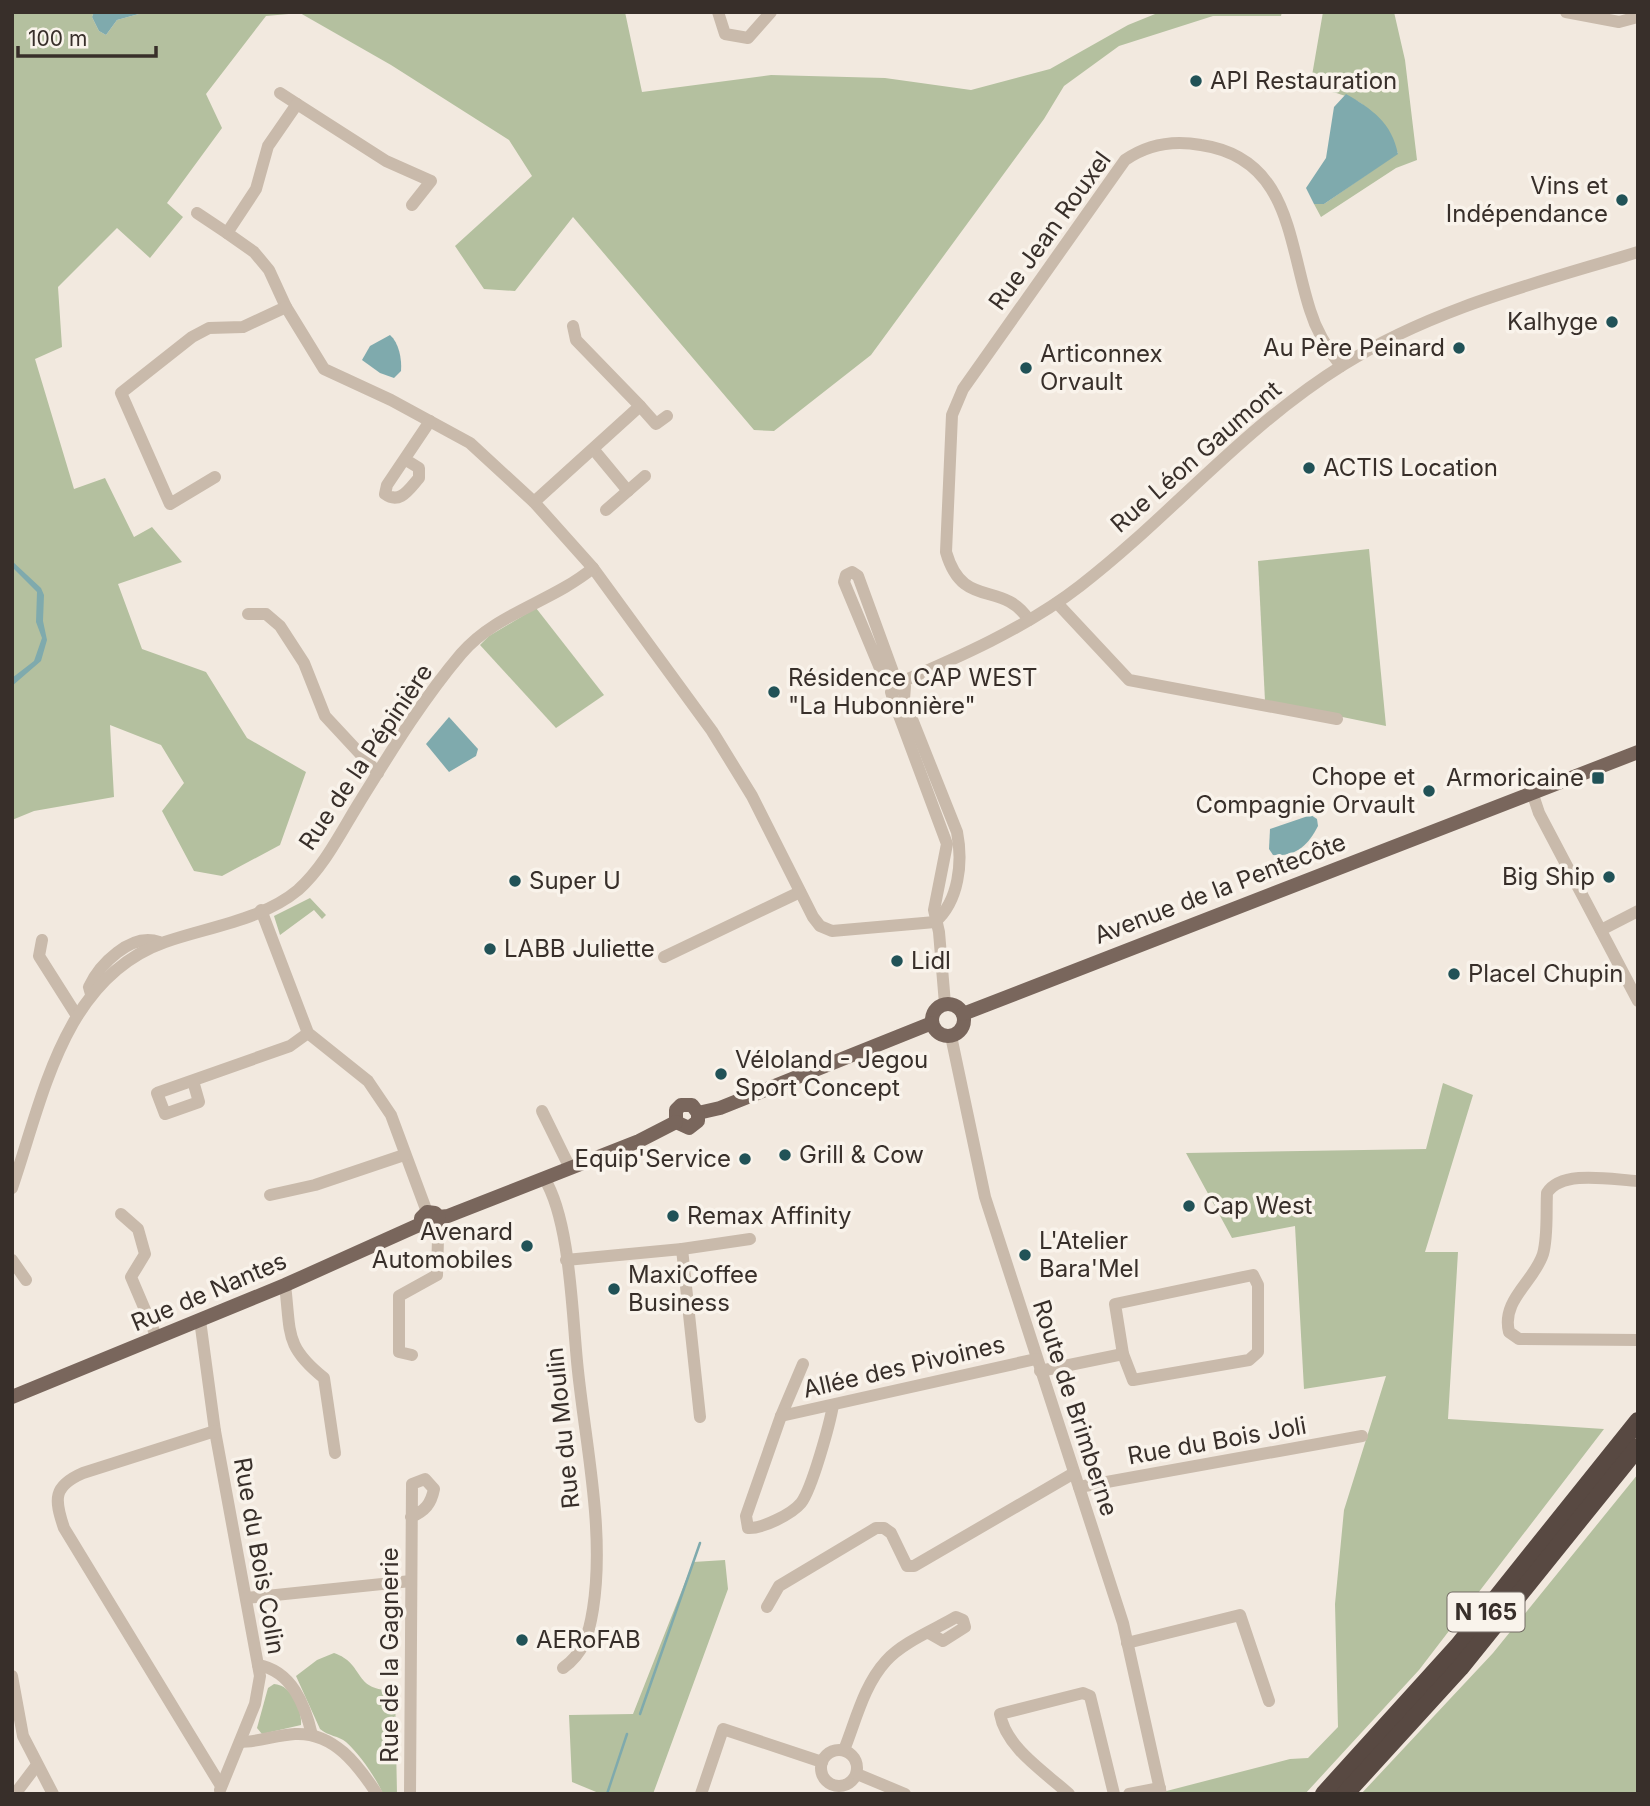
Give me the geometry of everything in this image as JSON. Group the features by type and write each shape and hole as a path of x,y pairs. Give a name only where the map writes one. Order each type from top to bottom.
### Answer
{"highway":[{"name":"N 165","path":"1324,1794 1480,1619 1638,1421"},
{"name":"N 165","path":"1345,1794 1498,1623 1638,1447"}],"main road":[{"name":"Avenue de la Pentecôte","path":"963,1014 1638,752"},
{"path":"945,1004 954,1005 963,1014 962,1028 951,1036 941,1034 932,1023 933,1013 945,1004"},
{"name":"Rue de Nantes","path":"12,1397 285,1285 430,1220 639,1141 676,1122 676,1110 681,1105 692,1105 698,1113 720,1108 932,1023"}],"street":[{"path":"718,12 725,34 748,38 771,12"},
{"path":"1566,12 1619,22 1634,15 1638,33"},
{"path":"280,93 386,161 430,181 412,205"},
{"path":"227,233 256,189 268,146 297,104"},
{"name":"Rue Jean Rouxel","path":"1029,620 1022,609 1009,600 971,590 951,568 946,552 953,415 963,388 1125,160 1151,146 1195,144 1229,151 1264,177 1287,217 1315,325 1341,366"},
{"path":"197,213 254,252 269,270 286,307 324,369 470,443 534,502 593,568 712,731 752,796 813,918 820,926 832,931 935,922 945,913 962,855 957,832 898,690 884,678 844,582 846,575 852,572 858,576 898,690 947,844 935,922 939,932 945,1004"},
{"name":"Rue Léon Gaumont","path":"898,690 913,677 1029,620 1056,603 1092,576 1253,429 1341,366 1445,313 1638,252"},
{"path":"215,477 170,504 121,393 192,337 209,328 243,327 286,307"},
{"path":"573,326 576,340 656,424 667,416"},
{"path":"534,502 640,406"},
{"path":"406,460 430,421"},
{"path":"594,450 628,491"},
{"path":"607,510 645,476"},
{"name":"Rue de la Pépinière","path":"12,1188 62,1045 76,1016 91,995 120,967 161,943 261,910 299,889 316,870 443,677 477,637 593,568"},
{"path":"1056,603 1129,680 1337,719"},
{"path":"248,614 267,614 280,626 304,663 325,716 379,773"},
{"path":"1532,792 1539,813 1638,1001"},
{"path":"941,874 951,867 957,878"},
{"path":"664,957 800,892"},
{"path":"261,910 308,1033 368,1081 391,1115 404,1155 438,1238 437,1275 399,1296 399,1352 412,1355"},
{"path":"1601,930 1638,911"},
{"path":"42,940 39,956 76,1016"},
{"path":"192,1081 290,1046 308,1033"},
{"name":"Route de Brimberne","path":"951,1036 985,1197 1127,1643 1161,1791"},
{"path":"542,1111 570,1168"},
{"path":"270,1195 315,1185 404,1155"},
{"name":"Rue du Moulin","path":"544,1178 555,1202 566,1260 596,1568 593,1608 586,1644 575,1659 562,1668"},
{"path":"1638,1181 1566,1179 1552,1186 1547,1193 1544,1251 1538,1267 1509,1306 1506,1321 1509,1332 1518,1339 1638,1340"},
{"path":"121,1214 138,1229 145,1254 131,1277 158,1338"},
{"path":"566,1260 682,1250 750,1239"},
{"path":"682,1250 700,1417"},
{"path":"12,1260 26,1280"},
{"path":"1253,1275 1258,1285 1258,1352 1249,1360 1133,1380 1123,1354 1115,1304 1253,1275"},
{"path":"285,1285 293,1347 301,1360 324,1378 335,1453"},
{"name":"Rue du Bois Colin","path":"200,1320 215,1431 260,1676 255,1704 220,1790"},
{"name":"Allée des Pivoines","path":"780,1416 1038,1365 1123,1354"},
{"path":"803,1364 780,1416 746,1516 748,1528 755,1528 800,1505 833,1405"},
{"path":"215,1431 67,1480 60,1489 57,1501 64,1528 220,1790"},
{"name":"Rue du Bois Joli","path":"1079,1487 1362,1436"},
{"path":"766,1607 779,1586 876,1528 884,1528 891,1533 907,1566 914,1566 1074,1473"},
{"name":"Rue de la Gagnerie","path":"410,1794 411,1517"},
{"path":"246,1598 411,1581"},
{"path":"1127,1643 1240,1615 1269,1701"},
{"path":"844,1750 868,1687 887,1659 929,1633"},
{"path":"258,1665 271,1667 295,1689 306,1708 312,1735"},
{"path":"12,1676 23,1736 53,1794"},
{"path":"1069,1794 1015,1745 1002,1726 1000,1714 1083,1693 1090,1696 1114,1794"},
{"path":"701,1794 723,1729 822,1762"},
{"path":"240,1742 297,1734 312,1735 341,1748 377,1794"},
{"path":"844,1750 857,1762 857,1774 845,1786 833,1785 821,1773 822,1762 833,1751 844,1750"},
{"path":"15,1794 37,1765"},
{"path":"857,1774 905,1794"},
{"path":"1129,1794 1161,1791"}],"green space":[{"path":"12,12 94,12 92,17 99,31 106,35 117,20 146,12 625,12 642,92 771,75 885,78 971,90 1050,69 1128,25 1160,12 1282,12 1281,16 1213,16 1119,46 1064,86 1044,119 871,355 774,431 754,430 573,217 515,291 484,289 455,246 532,176 509,140 391,65 300,13 266,16 206,94 222,128 167,203 183,217 150,258 117,228 58,287 62,347 35,359 74,489 105,478 134,537 152,527 182,562 118,584 142,649 206,672 247,738 306,772 280,845 222,876 194,871 162,811 184,783 161,745 110,725 114,797 34,811 12,820"},
{"path":"1323,12 1394,12 1405,60 1417,160 1396,168 1321,217 1314,204 1324,204 1398,153 1365,106 1344,95 1310,87"},
{"path":"1369,549 1386,726 1265,701 1258,561"},
{"path":"536,608 604,695 556,728 480,645 489,636"},
{"path":"310,898 326,915 322,919 314,910 280,935 274,916"},
{"path":"1443,1083 1473,1095 1425,1252 1458,1252 1448,1419 1604,1429 1419,1670 1305,1794 1155,1794 1290,1759 1308,1758 1338,1727 1335,1604 1344,1510 1386,1376 1304,1389 1295,1226 1232,1238 1186,1153 1426,1149"},
{"path":"1638,1474 1638,1794 1361,1794 1493,1653"},
{"path":"725,1560 728,1589 653,1794 601,1794 572,1782 569,1715 633,1714 693,1562"},
{"path":"334,1653 351,1664 372,1687 395,1690 397,1794 383,1794 362,1759 351,1747 320,1729 296,1676 317,1660"},
{"path":"274,1684 286,1689 295,1699 301,1725 262,1734 257,1728 268,1688"}],"water":[{"path":"94,12 146,12 117,20 106,35 99,31 92,17"},
{"path":"1346,94 1380,118 1391,134 1398,154 1324,204 1314,204 1306,188 1326,158 1334,107"},
{"path":"390,335 398,347 401,361 401,371 394,378 380,373 362,360 370,346"},
{"path":"12,561 41,588 44,595 43,621 47,640 41,661 12,686 12,678 34,661 42,638 36,622 37,592 12,567"},
{"path":"449,717 478,749 476,756 449,772 426,744"},
{"path":"1311,815 1317,819 1318,826 1310,839 1294,852 1273,855 1269,849 1270,829"}],"waterway":[{"path":"640,1714 700,1543"},
{"path":"607,1794 627,1734"}],"place":[{"name":"API Restauration","path":"1196,81"},
{"name":"Vins et Indépendance","path":"1622,200"},
{"name":"Kalhyge","path":"1612,322"},
{"name":"Au Père Peinard","path":"1459,348"},
{"name":"Articonnex Orvault","path":"1026,368"},
{"name":"ACTIS Location","path":"1309,468"},
{"name":"Résidence CAP WEST \"La Hubonnière\"","path":"774,692"},
{"name":"Armoricaine","path":"1598,778"},
{"name":"Chope et Compagnie Orvault","path":"1429,791"},
{"name":"Big Ship","path":"1609,877"},
{"name":"Super U","path":"515,881"},
{"name":"LABB Juliette","path":"490,949"},
{"name":"Lidl","path":"897,961"},
{"name":"Placel Chupin","path":"1454,974"},
{"name":"Véloland - Jegou Sport Concept","path":"721,1074"},
{"name":"Grill & Cow","path":"785,1155"},
{"name":"Equip'Service","path":"745,1159"},
{"name":"Cap West","path":"1189,1206"},
{"name":"Remax Affinity","path":"673,1216"},
{"name":"Avenard Automobiles","path":"527,1246"},
{"name":"L'Atelier Bara'Mel","path":"1025,1255"},
{"name":"MaxiCoffee Business","path":"614,1289"},
{"name":"AERoFAB","path":"522,1640"}]}
